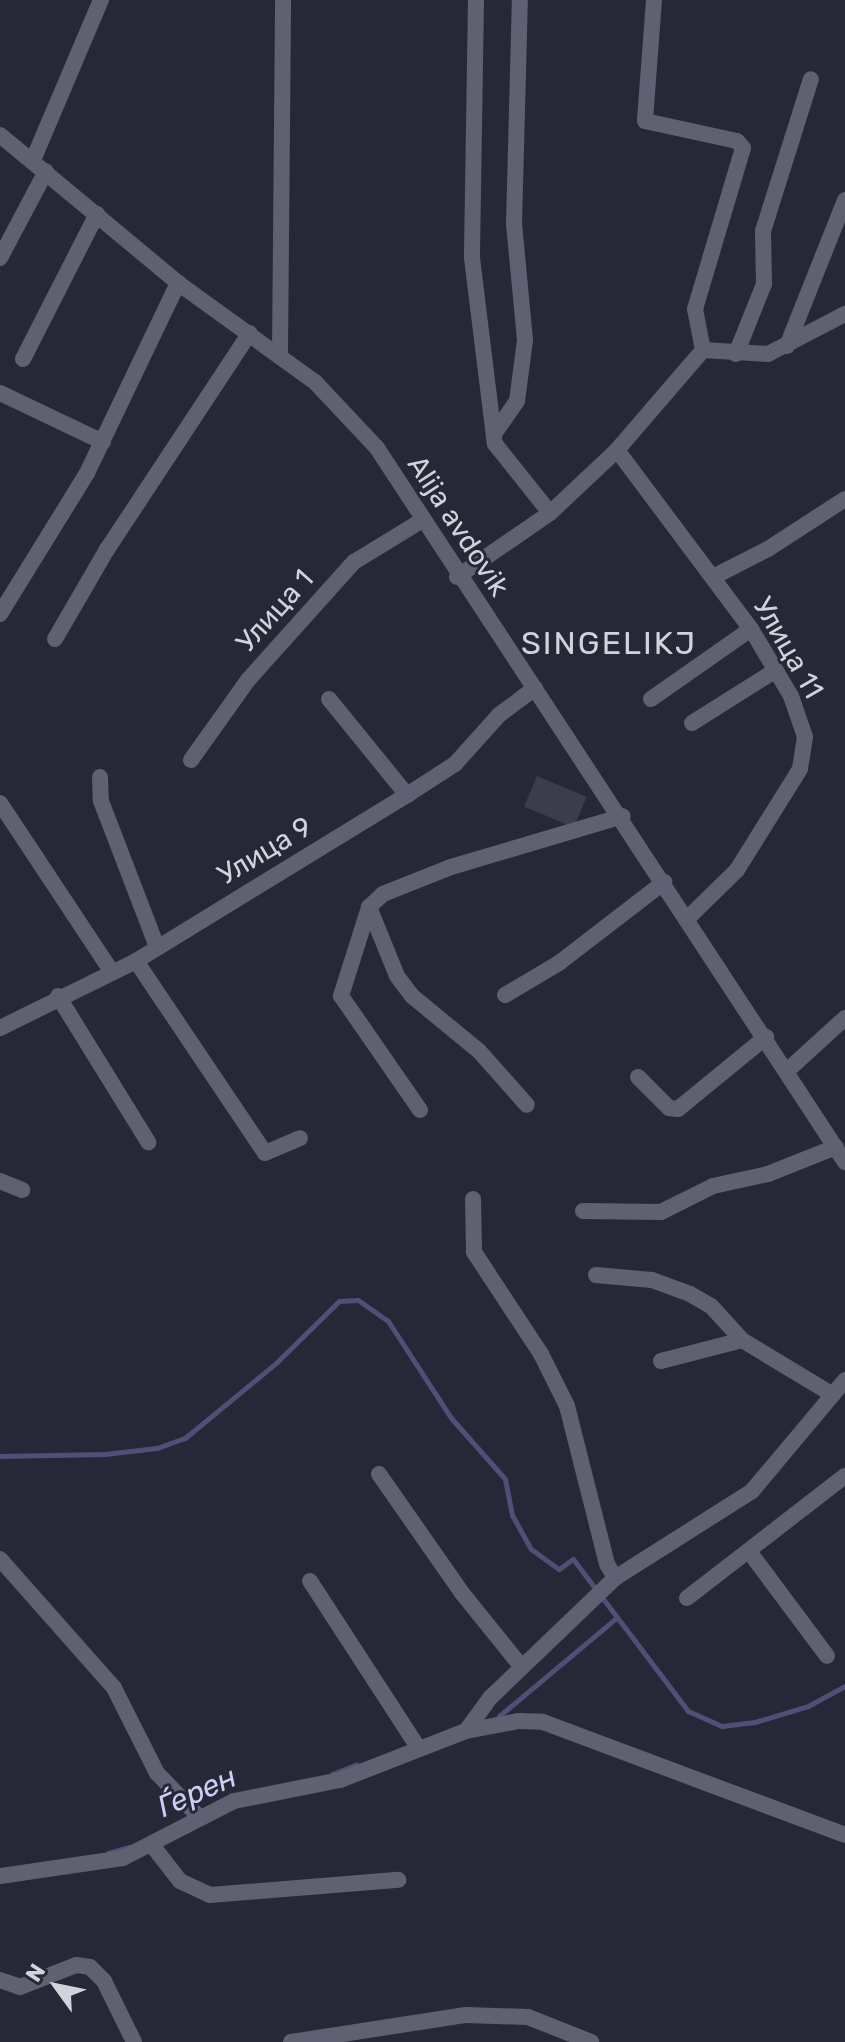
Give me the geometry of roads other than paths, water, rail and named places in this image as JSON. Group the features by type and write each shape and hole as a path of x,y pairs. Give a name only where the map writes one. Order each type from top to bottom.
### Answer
{"street":[{"path":"0,258 40,165 101,0"},
{"path":"280,353 283,0"},
{"path":"476,0 472,258 495,444 550,513"},
{"path":"494,434 517,401 525,340 514,224 520,0"},
{"path":"654,0 645,121 737,141 743,148 695,309 703,350"},
{"path":"736,354 764,284 763,231 811,79"},
{"name":"Alija avdovik","path":"0,135 40,165 178,283 280,353 358,425 457,577 623,816 845,1162"},
{"path":"787,346 845,200"},
{"path":"23,359 97,214"},
{"path":"2,608 58,527 103,442 178,283"},
{"path":"703,350 768,354 845,314"},
{"path":"55,639 106,551 250,333"},
{"path":"457,577 550,513 617,450 703,350"},
{"path":"0,393 103,442"},
{"name":"Улица 11","path":"617,450 715,576 751,629 776,670 805,737 800,769 737,870 688,918"},
{"path":"715,576 768,549 845,499"},
{"name":"Улица 1","path":"191,760 248,680 354,562 421,521"},
{"path":"651,699 751,629"},
{"path":"692,723 776,670"},
{"name":"Улица 9","path":"0,1028 58,996 136,961 407,795 455,764 499,715 535,688"},
{"path":"329,699 407,795"},
{"path":"100,777 101,801 157,947"},
{"path":"0,803 112,972"},
{"path":"420,1110 341,996 369,907 383,894 451,867 623,816"},
{"path":"505,995 559,963 664,882"},
{"path":"369,907 397,976 412,996 479,1051 527,1105"},
{"path":"136,961 265,1153 300,1138"},
{"path":"58,996 148,1142"},
{"path":"788,1070 845,1018"},
{"path":"638,1077 669,1108 678,1109 766,1037"},
{"path":"583,1211 661,1212 713,1186 768,1174 836,1147"},
{"path":"0,1181 22,1190"},
{"path":"473,1199 474,1252 541,1354 567,1406 610,1582"},
{"path":"596,1275 652,1280 690,1294 711,1306 742,1340 833,1395"},
{"path":"661,1361 742,1340"},
{"path":"466,1731 521,1666 610,1582 752,1491 845,1380"},
{"path":"379,1474 462,1593 521,1666"},
{"path":"687,1598 751,1554 845,1476"},
{"path":"751,1554 827,1656"},
{"path":"0,1559 114,1688 157,1773 200,1818"},
{"path":"310,1581 419,1749"},
{"path":"0,1876 88,1867 152,1845 234,1801 340,1780 466,1731 496,1723 543,1722 845,1835"},
{"path":"152,1845 180,1881 210,1895 398,1880"},
{"path":"0,1980 20,1987 76,1965 90,1967 104,1981 134,2042"},
{"path":"291,2042 466,2015 528,2017 591,2042"}],"waterway":[{"path":"0,1456 105,1454 157,1448 185,1438 276,1363 339,1301 358,1300 388,1321 452,1419 505,1479 512,1515 531,1549 559,1569 573,1559 688,1711 722,1726 755,1722 808,1706 845,1686"},
{"path":"499,1716 615,1619"},
{"name":"Ѓерен","path":"332,1774 356,1765"},
{"name":"Ѓерен","path":"108,1853 129,1847"}],"district":[{"name":"SINGELIKJ","path":"609,643"}]}
